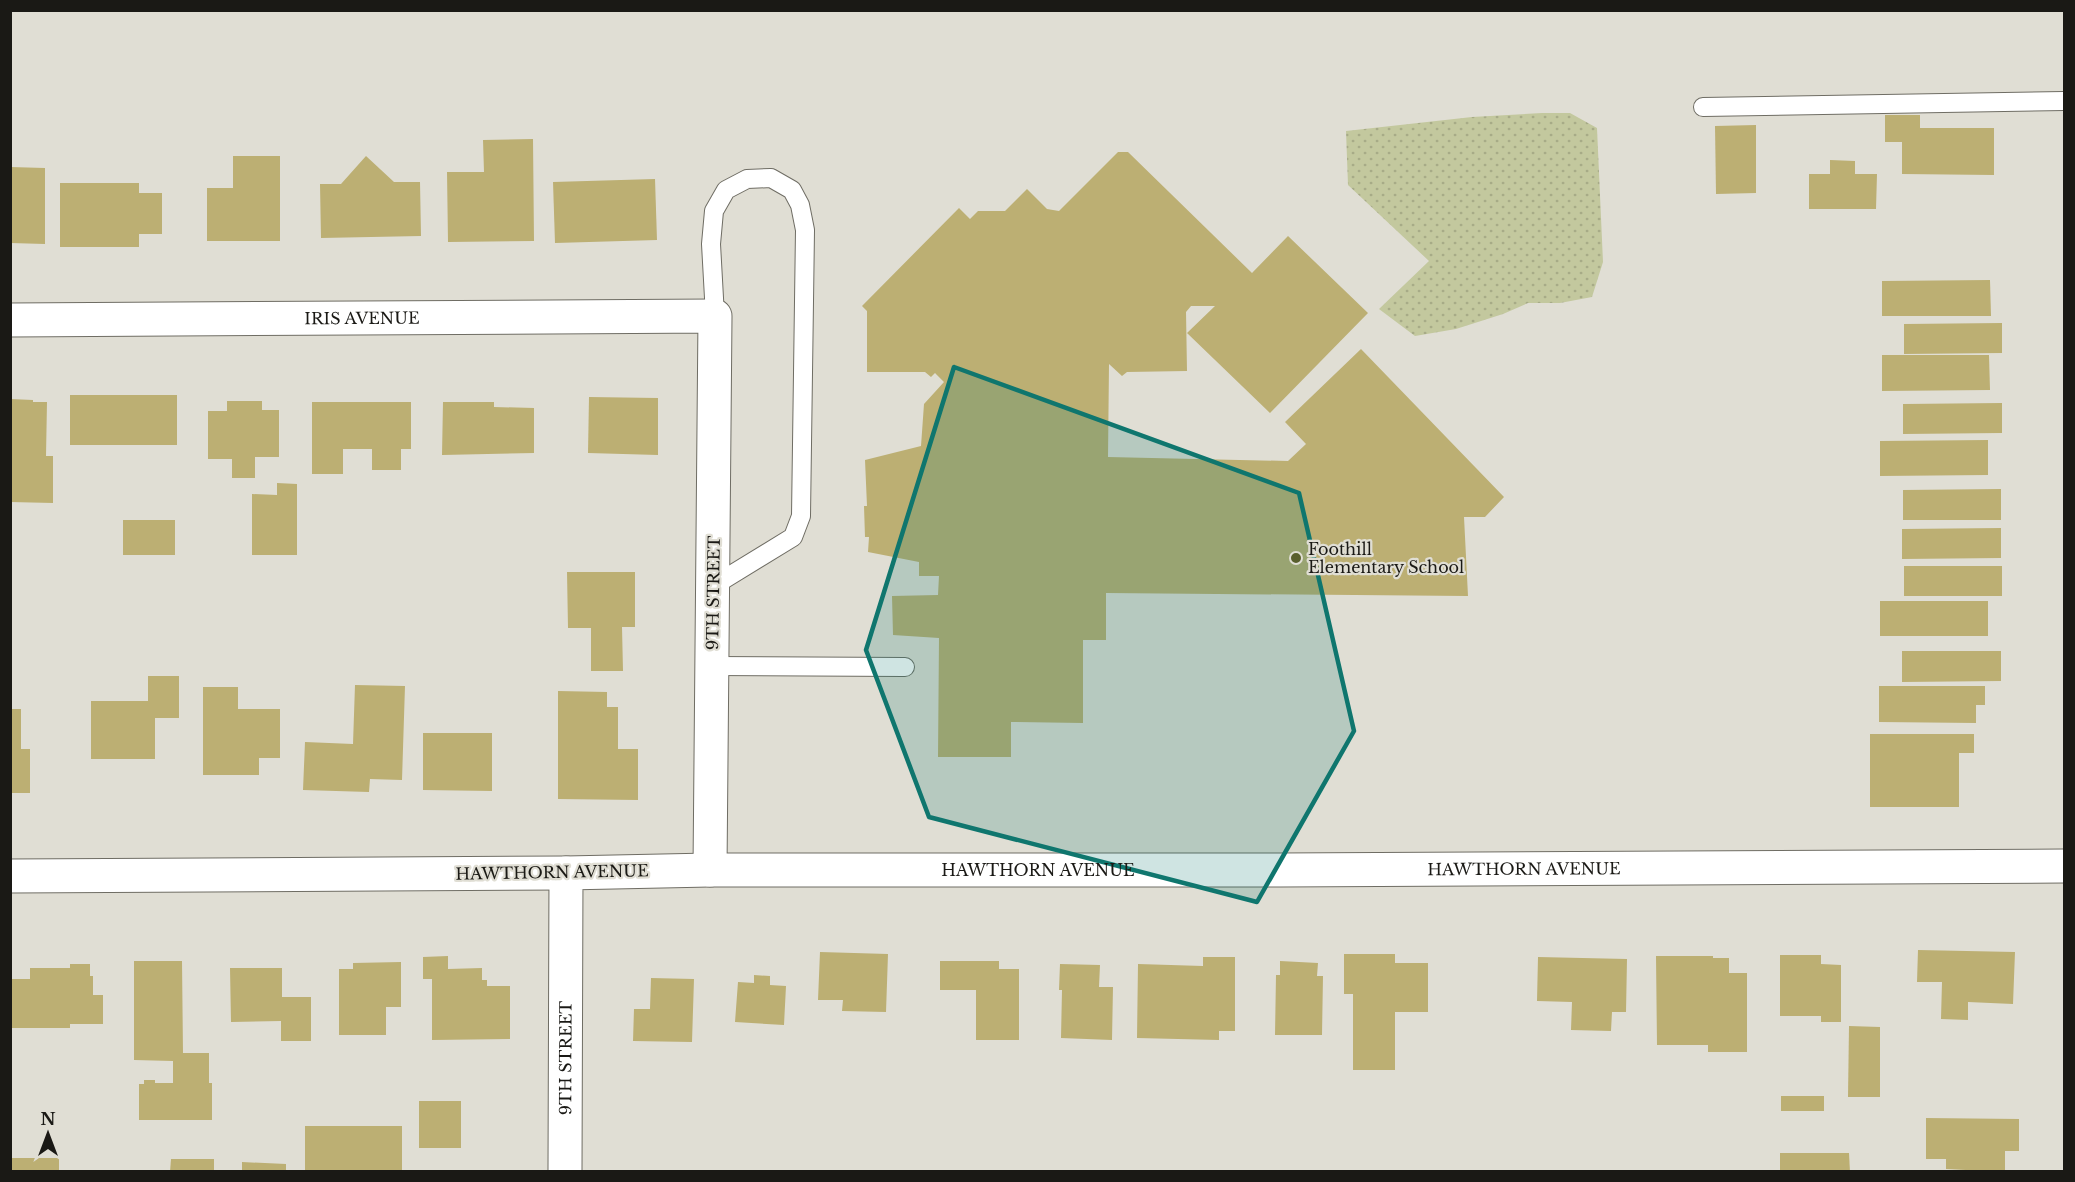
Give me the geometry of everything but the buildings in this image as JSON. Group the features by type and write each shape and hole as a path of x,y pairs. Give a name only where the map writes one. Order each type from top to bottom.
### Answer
{"street":[{"name":"IRIS AVENUE","path":"10,320 716,316"},
{"name":"9TH STREET","path":"710,870 716,316"},
{"name":"HAWTHORN AVENUE","path":"10,876 710,870 2064,866"},
{"name":"9TH STREET","path":"565,1172 566,873"}],"lane":[{"path":"1702,107 2064,101"},
{"path":"713,586 793,537 801,516 805,230 800,206 792,190 771,178 747,179 726,190 714,211 711,244 716,316"},
{"path":"712,666 905,667"}],"highlighted area":[{"path":"954,367 1299,493 1354,731 1257,902 929,817 866,650"}],"green space":[{"path":"1570,113 1597,128 1603,262 1592,297 1560,303 1528,303 1503,314 1456,329 1415,336 1379,309 1429,261 1348,185 1346,131 1472,117"}],"place":[{"name":"Foothill Elementary School","path":"1296,558"}]}
